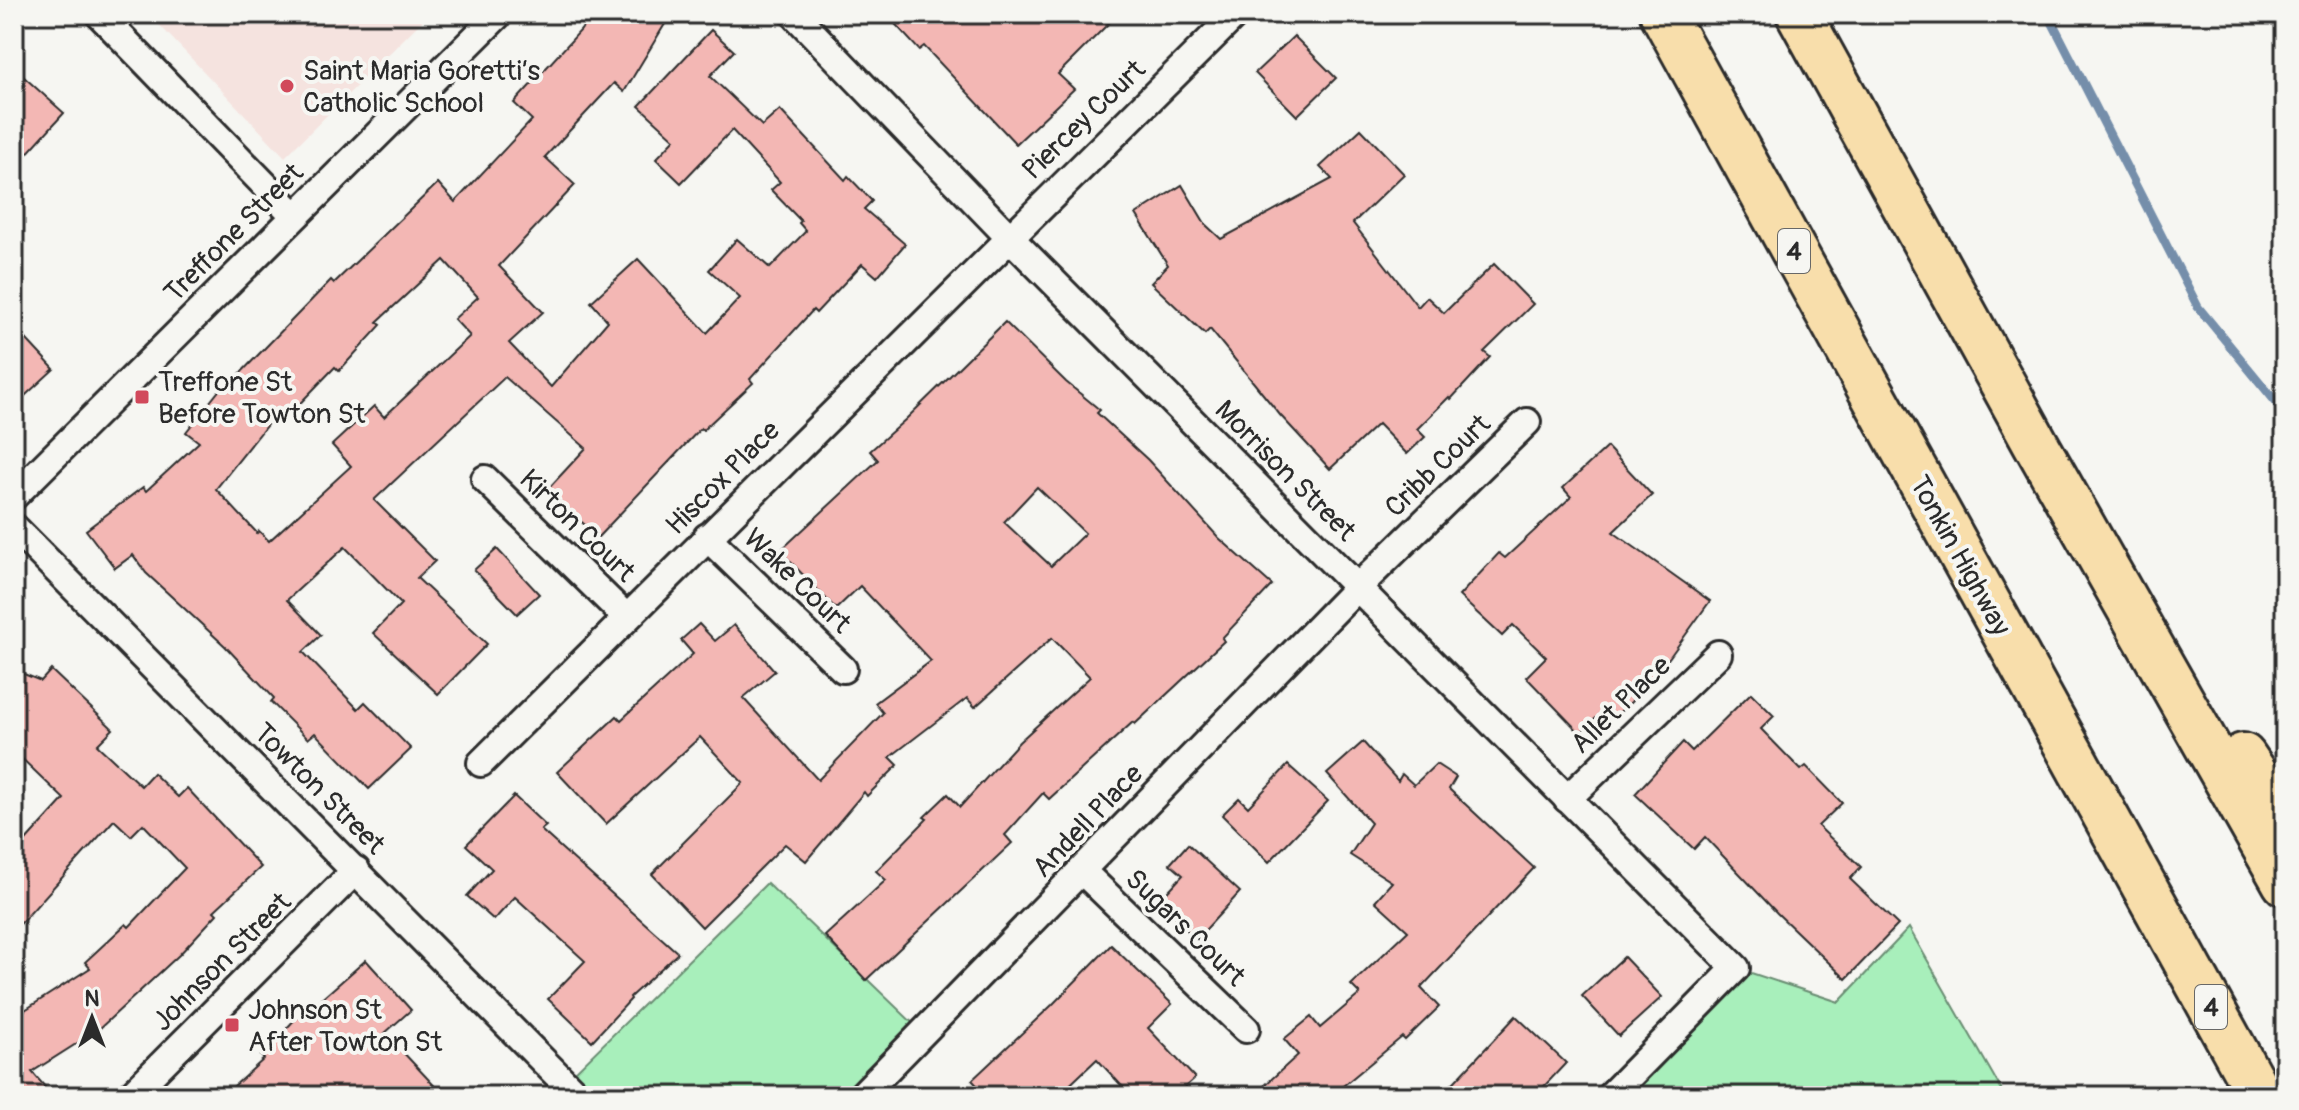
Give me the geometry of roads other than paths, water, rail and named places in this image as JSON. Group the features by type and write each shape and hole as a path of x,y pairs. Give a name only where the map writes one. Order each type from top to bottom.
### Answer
{"highway":[{"name":"Tonkin Highway","path":"1663,14 2260,1096"},
{"path":"1799,14 2036,444 2285,883"},
{"path":"2036,444 2285,818"},
{"path":"2161,918 2230,1096"}],"street":[{"path":"99,14 294,215"},
{"name":"Treffone Street","path":"14,496 499,14"},
{"name":"Morrison Street","path":"794,14 1009,237 1736,968 1610,1096"},
{"name":"Piercey Court","path":"1009,237 1236,14"},
{"name":"Hiscox Place","path":"481,763 1009,237"},
{"name":"Cribb Court","path":"1357,588 1527,422"},
{"name":"Kirton Court","path":"485,479 626,617"},
{"name":"Towton Street","path":"14,527 578,1096"},
{"name":"Wake Court","path":"707,537 843,669"},
{"name":"Andell Place","path":"861,1096 1357,588"},
{"name":"Allet Place","path":"1567,799 1718,654"},
{"name":"Johnson Street","path":"130,1096 356,870"},
{"name":"Sugars Court","path":"1082,871 1246,1029"}],"waterway":[{"path":"2048,14 2198,307 2285,413"}],"place":[{"name":"Saint Maria Goretti’s Catholic School","path":"287,86"},
{"name":"Treffone St Before Towton St","path":"142,397"},
{"name":"Johnson St After Towton St","path":"232,1025"}]}
